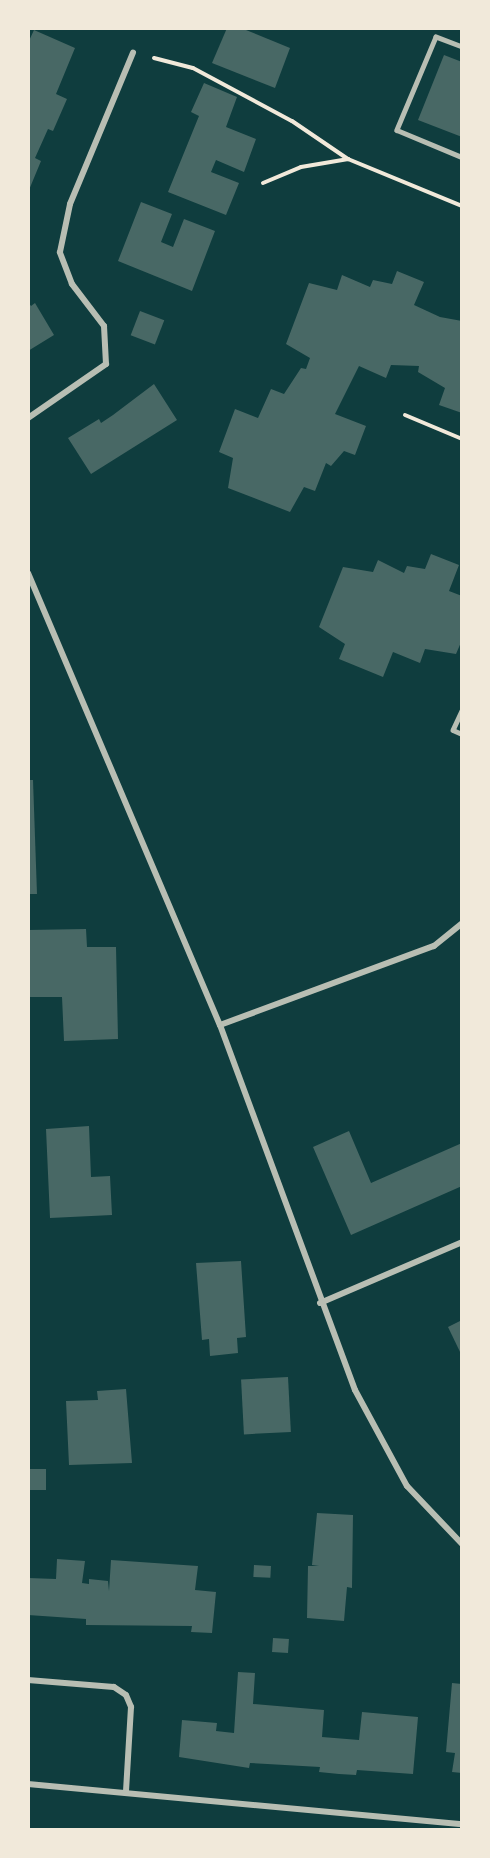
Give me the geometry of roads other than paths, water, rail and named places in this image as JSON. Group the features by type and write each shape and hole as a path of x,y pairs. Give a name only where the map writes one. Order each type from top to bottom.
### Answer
{"street":[{"path":"28,418 106,364 104,326 72,284 60,252 70,204 133,53"},
{"path":"28,573 220,1025 320,1303 355,1390 407,1486 462,1544"},
{"path":"220,1025 434,946 462,923"},
{"path":"320,1303 462,1242"},
{"path":"28,1680 114,1687 126,1695 131,1707 126,1792"},
{"path":"28,1784 462,1824"}],"lane":[{"path":"462,47 436,37 397,130 462,157"},
{"path":"462,711 453,730 462,735"}]}
